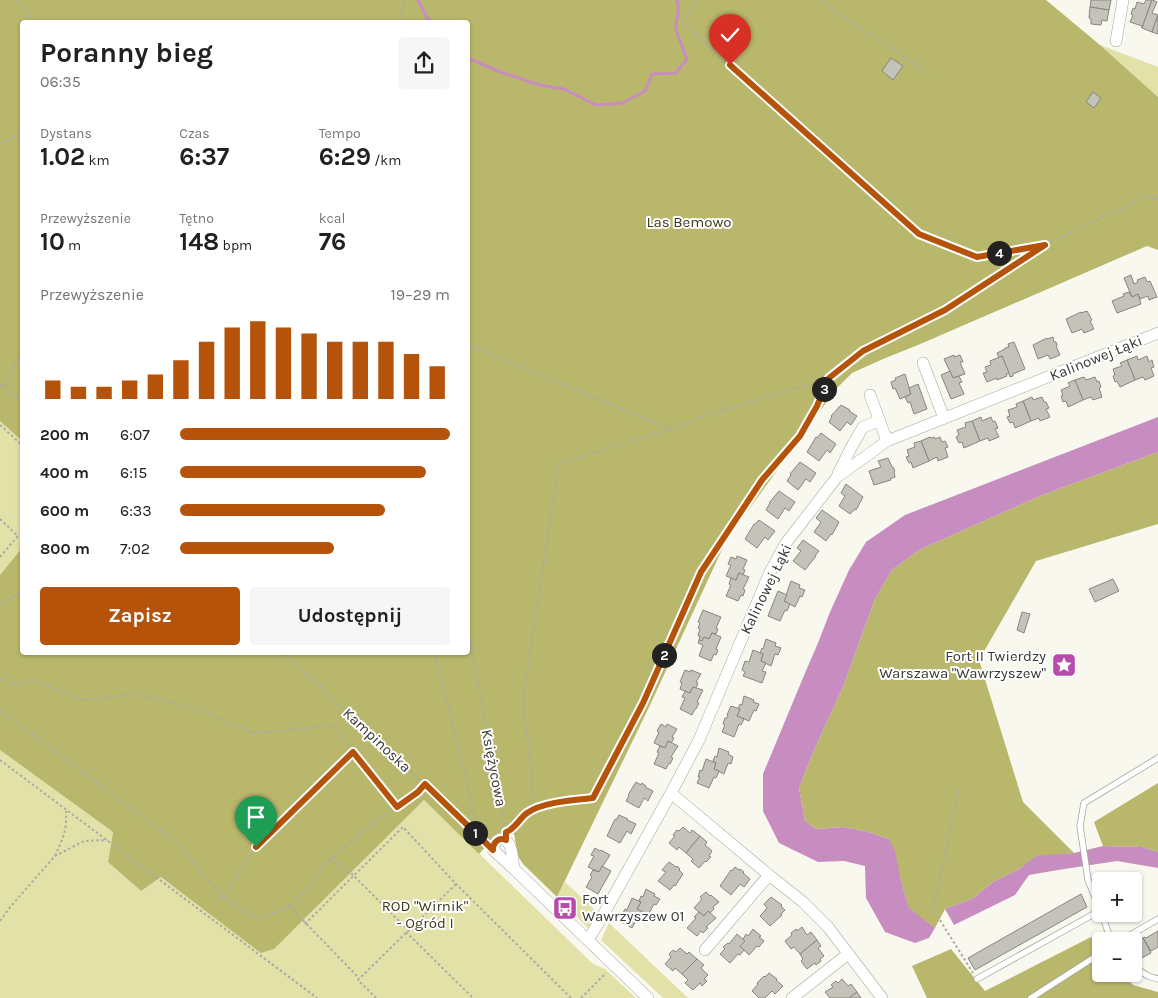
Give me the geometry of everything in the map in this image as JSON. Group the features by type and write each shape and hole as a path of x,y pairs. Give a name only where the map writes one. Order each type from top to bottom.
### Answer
{"street":[{"path":"1116,41 1123,0"},
{"name":"Kalinowej Łąki","path":"588,940 671,794 699,740 770,572 786,543 837,477 887,441 1158,333"},
{"path":"923,363 944,418"},
{"path":"870,395 887,441"},
{"path":"837,477 863,427 879,421"},
{"path":"671,794 803,902 828,927 882,998"},
{"path":"514,869 511,849 506,836 494,843 493,850 648,998"},
{"path":"705,950 769,875"},
{"path":"792,998 848,954"}],"lane":[{"path":"1092,890 1088,880 1080,826 1084,803 1158,758"},
{"path":"977,979 1092,917"},
{"path":"1136,932 1158,919"},
{"path":"1031,998 1092,959"},
{"path":"1142,972 1158,979"}],"path":[{"path":"18,0 33,20"},
{"path":"400,20 404,0"},
{"path":"696,0 683,23 919,234 977,257 1045,245"},
{"path":"820,0 928,74"},
{"path":"0,143 20,135"},
{"path":"506,836 527,813 534,799 523,699 559,463 829,378 863,351 945,310 1045,245 1145,197 1158,198"},
{"path":"470,345 670,429"},
{"path":"20,354 1,385 20,400"},
{"path":"527,813 565,800 593,798 643,703 701,572 762,480 800,436 817,406 829,378"},
{"path":"0,425 20,443"},
{"path":"0,519 18,536 0,557"},
{"path":"0,605 20,592"},
{"name":"Księżycowa","path":"470,642 506,836"},
{"name":"Kampinoska","path":"286,655 493,850"},
{"path":"435,655 479,837"},
{"path":"0,679 10,684 23,685 33,681 84,700 137,694 199,710 254,733 332,726 354,751 397,807"},
{"path":"0,710 178,844 223,897 243,910 259,917 283,910 295,903 317,878 323,866 369,826 418,792 425,784"},
{"path":"223,897 256,847 354,751"},
{"path":"0,760 317,998"},
{"path":"959,790 933,909 977,979"},
{"path":"0,920 54,856 64,837 67,824 66,810"},
{"path":"305,924 403,827 456,884 571,998"},
{"path":"54,856 84,841 107,840"},
{"path":"331,859 353,875 473,998"},
{"path":"360,978 456,884"},
{"path":"289,906 360,978 358,980 376,998"},
{"path":"581,998 608,971"}],"green space":[{"name":"Las Bemowo","path":"0,0 1046,0 1158,97 1158,250 1147,246 883,359 852,373 836,389 726,541 650,705 557,897 523,864 518,856 514,834 495,836 479,854 424,800 274,949 261,953 161,877 141,891 108,862 113,832 0,750 0,575 20,550 20,655 470,655 470,20 20,20 20,439 0,421"},
{"path":"1100,45 1158,67 1158,97"},
{"path":"0,421 20,439 20,550 0,575"},
{"path":"1158,452 1158,524 1036,561 979,660 1023,802 1074,853 1036,857 1019,869 993,882 972,899 945,909 935,928 909,909 889,839 865,831 842,827 816,829 805,821 799,788 843,687 875,599 892,570 919,550 1040,496"},
{"name":"ROD \"Wirnik\" - Ogród I","path":"0,750 113,832 108,862 141,891 161,877 261,952 274,949 424,800 593,964 605,969 636,998 0,998"},
{"path":"1158,783 1158,852 1142,847 1103,846 1094,822"},
{"path":"565,882 597,912 588,928 557,897"},
{"path":"609,923 688,998 663,998 601,940"},
{"path":"1091,937 1092,982 1130,982 1133,985 1158,992 1158,998 927,998 912,966 951,949 985,991"}],"shaded area":[{"path":"1158,417 1158,452 1040,496 919,550 892,570 875,599 843,687 799,788 805,821 816,829 842,827 865,831 889,839 895,851 909,908 935,928 929,938 915,943 885,932 866,898 865,866 844,861 818,862 779,843 763,811 763,774 849,570 866,542 905,515"},
{"path":"1103,846 1142,847 1158,852 1158,868 1117,861 1029,875 1015,895 954,925 945,909 972,899 993,882 1019,869 1036,856 1074,853"}],"building":[{"path":"1091,0 1111,0 1109,10 1090,7"},
{"path":"1146,0 1152,0 1142,28 1142,26 1130,22 1133,15 1131,14 1137,2 1144,4"},
{"path":"1152,0 1157,2 1152,13 1158,15 1152,32 1142,28"},
{"path":"1090,7 1109,10 1107,21 1102,20 1101,25 1091,24 1091,19 1089,18"},
{"path":"1158,15 1158,34 1152,32"},
{"path":"891,58 903,66 893,80 882,71"},
{"path":"1093,92 1101,98 1094,108 1086,102"},
{"path":"1131,275 1134,284 1138,282 1137,280 1145,277 1147,282 1150,281 1157,297 1149,300 1148,296 1140,299 1138,294 1132,297 1124,278"},
{"path":"1129,292 1132,297 1138,294 1141,304 1117,313 1112,301"},
{"path":"1087,311 1094,329 1084,333 1082,329 1072,333 1066,319"},
{"path":"1053,337 1060,355 1050,359 1048,355 1038,359 1033,345"},
{"path":"1014,342 1025,369 1010,377 1002,356 999,358 997,353 1009,347 1008,344"},
{"path":"954,355 954,357 960,355 963,362 960,362 965,374 953,378 944,359"},
{"path":"1002,356 1009,373 1006,374 1007,376 987,382 983,373 987,372 985,367 991,365 990,361"},
{"path":"1137,356 1138,360 1147,356 1149,362 1152,360 1154,367 1151,368 1154,376 1145,380 1143,377 1135,380 1127,360"},
{"path":"1127,360 1135,380 1120,387 1117,381 1115,382 1113,369 1122,366 1120,363"},
{"path":"950,371 953,378 959,376 962,382 959,383 964,394 951,399 941,375"},
{"path":"905,374 911,394 900,399 895,388 893,389 891,382"},
{"path":"1084,377 1086,380 1095,377 1097,382 1099,381 1102,397 1093,400 1091,397 1083,400 1075,380"},
{"path":"1075,380 1083,400 1068,407 1066,401 1063,402 1061,390 1070,386 1068,383"},
{"path":"918,384 927,409 914,414 910,402 908,403 905,397 911,394 909,388"},
{"path":"1032,397 1033,400 1042,397 1049,408 1046,409 1050,417 1040,421 1039,418 1031,421 1023,401"},
{"path":"1023,401 1031,421 1015,428 1013,422 1010,423 1007,417 1010,416 1008,410 1017,407 1016,404"},
{"path":"841,405 857,416 851,425 847,422 840,431 829,422 831,416"},
{"path":"981,417 982,421 991,417 993,422 995,421 998,428 995,429 999,437 989,441 988,438 980,441 972,421"},
{"path":"972,421 980,441 964,448 962,442 959,443 956,437 959,435 957,430 966,427 965,423"},
{"path":"821,433 836,444 830,453 827,450 819,461 807,452 816,437"},
{"path":"930,437 935,439 940,437 942,442 945,441 948,447 945,448 948,457 938,461 937,457 929,461 921,441"},
{"path":"921,441 929,461 913,468 911,462 909,463 906,457 909,456 907,450 915,447 914,443"},
{"path":"888,458 895,471 895,477 874,485 869,471 881,467 878,461"},
{"path":"800,462 816,473 810,482 806,479 798,490 787,481"},
{"path":"846,484 863,497 856,510 850,514 839,506 845,496 841,493"},
{"path":"779,491 795,502 789,511 785,508 778,519 766,510"},
{"path":"822,510 839,522 832,535 826,541 814,532 821,522 816,518"},
{"path":"759,520 775,531 768,540 765,537 757,548 745,539 754,524"},
{"path":"803,540 819,551 805,570 793,561 801,551 797,548"},
{"path":"737,556 747,560 743,569 745,570 743,575 739,573 736,580 726,576 731,565 728,564 731,557 736,559"},
{"path":"739,573 749,577 743,589 745,590 743,596 741,595 738,601 726,596 731,585 729,584 731,578 736,580"},
{"path":"1113,579 1119,591 1095,602 1089,589"},
{"path":"791,581 800,585 799,588 805,590 795,607 784,601"},
{"path":"778,591 787,595 784,601 790,604 780,621 768,616"},
{"path":"703,610 721,617 716,628 718,629 716,634 712,633 709,639 704,637 702,641 699,640 700,636 698,636 700,623 698,622"},
{"path":"1022,612 1030,614 1024,633 1017,630"},
{"path":"712,633 721,637 716,649 718,650 716,655 714,654 711,661 699,656 703,645 698,643 704,637 709,639"},
{"path":"766,639 776,643 775,646 781,648 778,655 775,654 771,666 761,661 763,654 760,653"},
{"path":"753,650 763,654 761,661 766,663 762,671 766,672 762,683 743,676 745,672 742,670 745,661 749,662"},
{"path":"685,670 701,674 696,682 698,683 696,688 693,687 690,693 680,689 682,683 680,682"},
{"path":"693,687 703,690 697,702 699,703 692,715 680,709 685,698 682,697 685,691 690,693"},
{"path":"744,696 759,704 749,721 737,716"},
{"path":"731,706 740,709 737,716 744,719 741,725 739,724 734,737 722,732 725,718 728,716"},
{"path":"661,724 666,727 667,724 677,729 671,743 668,741 665,748 654,743"},
{"path":"668,741 678,746 666,769 654,764 660,746 665,748"},
{"path":"719,748 729,752 728,754 733,757 731,764 728,763 724,774 714,769 716,763 713,761 715,756 717,757"},
{"path":"706,759 716,763 714,769 719,771 709,788 697,783 700,777 698,777 700,770 702,771"},
{"path":"636,782 641,785 642,783 653,791 648,801 644,798 639,808 626,801"},
{"path":"619,815 636,824 631,834 627,831 620,843 607,836"},
{"path":"683,827 690,833 692,830 700,836 686,853 679,847 677,850 669,843 677,830 679,831"},
{"path":"700,836 707,842 705,845 712,851 709,856 711,857 699,868 686,853"},
{"path":"595,848 610,855 599,872 588,867 594,856 591,855"},
{"path":"669,862 677,866 683,874 670,890 658,881 666,872 662,870"},
{"path":"602,866 611,871 598,894 586,887 592,877 590,875 593,870 599,872"},
{"path":"735,867 744,872 750,879 744,887 740,884 731,895 720,886"},
{"path":"646,889 660,899 656,905 654,904 648,915 637,909 641,902 639,901 641,896 643,897"},
{"path":"706,892 719,902 710,913 708,911 704,916 694,908 702,899 700,897"},
{"path":"1081,894 1087,907 975,970 968,958"},
{"path":"771,897 782,905 785,910 770,926 760,916 767,908 764,904"},
{"path":"632,898 641,902 637,909 643,912 632,928 620,921"},
{"path":"708,911 716,918 706,927 708,928 703,933 701,931 697,936 687,928 699,912 704,916"},
{"path":"802,927 807,935 811,932 817,940 800,954 794,947 791,949 785,941 792,935 791,933"},
{"path":"753,929 764,941 749,955 740,946 745,941 743,939 746,934 748,936"},
{"path":"1158,931 1158,947 1151,951 1143,938"},
{"path":"737,934 745,941 740,946 744,950 730,963 720,954 725,949 723,947 729,944"},
{"path":"1142,939 1151,953 1142,958"},
{"path":"817,940 821,946 818,948 824,956 816,965 815,963 807,969 801,961 803,959 800,954"},
{"path":"680,948 687,954 689,952 697,959 682,974 675,968 673,971 665,964 671,957 669,954 673,950 676,952"},
{"path":"697,959 704,965 701,968 708,975 704,979 707,981 702,986 700,983 693,990 685,983 688,980 682,974"},
{"path":"769,973 783,986 775,994 772,991 765,998 759,998 752,991 757,983"},
{"path":"842,979 848,986 851,984 857,992 849,998 830,998 825,992 833,987 831,985 836,981 838,983"},
{"path":"857,992 861,998 849,998"}],"waterway":[{"path":"418,0 430,20"},
{"path":"470,59 498,71 540,85 564,89 596,105 623,103 645,91 652,74 676,73 687,59 676,31 679,8 677,0"}],"place":[{"name":"Fort II Twierdzy Warszawa \"Wawrzyszew\"","path":"1064,665"},
{"name":"Fort Wawrzyszew 01","path":"565,908"}],"route":[{"path":"256,847 353,752 397,807 418,792 425,784 493,850 494,843 501,839 506,840 506,832 527,813 565,800 593,798 643,703 701,572 762,480 800,436 817,406 829,378 863,351 945,310 1045,245 977,257 919,234 730,65"}]}
